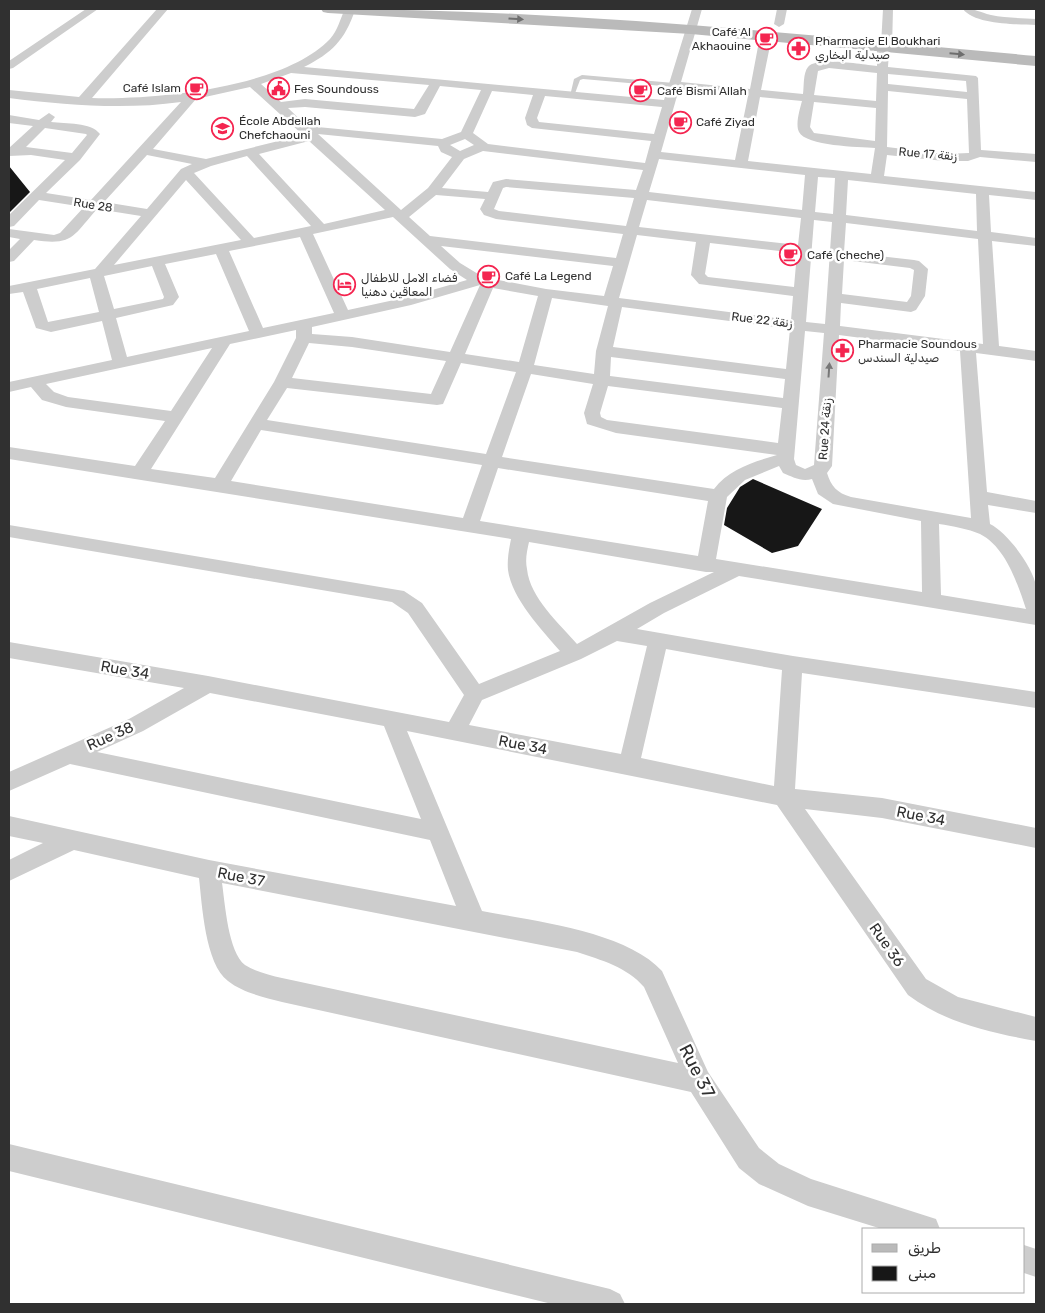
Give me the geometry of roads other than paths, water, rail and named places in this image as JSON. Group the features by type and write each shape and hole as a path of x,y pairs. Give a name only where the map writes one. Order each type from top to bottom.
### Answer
{"street":[{"path":"9,66 93,9"},
{"path":"82,102 163,9"},
{"path":"328,9 694,18 766,36 1036,49"},
{"path":"558,9 779,24 885,43 1036,61"},
{"path":"779,24 782,9"},
{"path":"878,179 881,147 882,70 888,9"},
{"path":"968,9 994,18 1036,22"},
{"path":"9,94 65,101 131,103 220,92 253,83 289,69 316,54 339,35 350,10"},
{"path":"694,18 622,263 604,352 602,380 592,413 593,420 601,424 785,454"},
{"path":"741,164 766,36"},
{"path":"809,98 812,70 815,67 829,65 970,77 973,80 975,154"},
{"path":"289,69 668,104"},
{"path":"310,95 323,72"},
{"path":"253,83 461,272 483,282"},
{"path":"98,272 186,172 206,163 250,152 308,132 381,124 421,112 436,83"},
{"path":"674,85 881,105"},
{"path":"278,106 310,95 381,124 443,143 466,134 488,87"},
{"path":"882,87 973,96"},
{"path":"540,92 531,118 531,122 536,125 658,138"},
{"path":"9,232 54,239 62,238 144,151 191,97"},
{"name":"Rue 17 زنقة","path":"809,98 804,126 810,136 952,157 968,158 975,154 1036,158"},
{"path":"11,152 65,101"},
{"path":"9,119 93,132 93,136 75,157 9,223"},
{"path":"466,134 482,147"},
{"path":"443,143 446,149 459,156 482,147 652,161 741,164 1036,196"},
{"path":"11,152 31,151 75,157"},
{"path":"144,151 206,163"},
{"path":"250,152 321,229"},
{"path":"9,290 398,214 433,191 459,156"},
{"path":"186,172 250,242"},
{"path":"785,454 812,172"},
{"name":"Rue 24 زنقة","path":"785,454 789,469 796,473 804,475 818,472 823,466 842,176"},
{"path":"805,250 496,215 487,209 498,186 506,183 642,195 1036,242"},
{"path":"982,190 991,350"},
{"path":"433,191 493,196"},
{"name":"Rue 28","path":"38,196 149,213"},
{"path":"305,232 343,316"},
{"path":"9,258 30,236"},
{"path":"704,238 698,275 704,281 800,292"},
{"path":"427,240 622,263"},
{"path":"222,249 258,333"},
{"path":"834,298 911,307 918,296 921,269 914,264 837,255"},
{"path":"29,286 43,326 48,327 170,301 171,293 157,261"},
{"path":"98,272 121,363"},
{"path":"220,485 282,382 304,331 343,316 483,282"},
{"path":"282,382 434,401 439,398 456,358 483,282"},
{"name":"Rue 22 زنقة","path":"483,282 613,302 1036,356"},
{"path":"469,526 525,368 546,293"},
{"path":"9,387 258,333 304,331 352,342 602,380 790,404"},
{"path":"139,474 225,340"},
{"path":"968,348 981,528"},
{"path":"604,352 793,375"},
{"path":"35,382 48,396 66,402 176,417"},
{"path":"256,424 718,496"},
{"path":"9,453 220,485 1036,618"},
{"path":"706,565 718,496 724,487 747,470 785,454"},
{"path":"818,472 824,490 838,500 930,516 989,531 1004,545 1024,579 1036,609"},
{"path":"980,497 1036,507"},
{"path":"930,516 932,602"},
{"path":"9,531 397,596 415,608 475,694"},
{"path":"521,535 517,555 518,576 532,602 574,654"},
{"path":"455,731 475,694 574,654 657,608 736,570"},
{"path":"614,633 793,664 1036,700"},
{"path":"629,765 658,641"},
{"name":"Rue 34","path":"9,650 208,684 629,765 784,797 882,808 1036,838"},
{"path":"784,797 793,664"},
{"name":"Rue 38","path":"9,782 136,725 208,684"},
{"path":"392,720 474,920"},
{"path":"68,754 438,832"},
{"name":"Rue 36","path":"784,797 917,987 926,994 953,1008 1036,1029"},
{"name":"Rue 37","path":"9,826 209,870 576,941 617,954 645,970 653,979 699,1081 744,1152 769,1174 808,1192 923,1228"},
{"path":"9,871 72,840"},
{"path":"209,870 224,953 230,968 250,980 282,990 699,1081"},
{"path":"9,1157 610,1304"}],"lane":[{"path":"572,95 578,79 582,77 674,85"}],"place":[{"name":"Café Al Akhaouine","path":"767,39"},
{"name":"Pharmacie El Boukhari صيدلية البخاري","path":"799,48"},
{"name":"Café Islam","path":"197,88"},
{"name":"Fes Soundouss","path":"278,89"},
{"name":"Café Bismi Allah","path":"641,91"},
{"name":"Café Ziyad","path":"680,122"},
{"name":"École Abdellah Chefchaouni","path":"223,128"},
{"name":"Café (cheche)","path":"791,255"},
{"name":"Café La Legend","path":"489,276"},
{"name":"فضاء الامل للاطفال المعاقين دهنيا","path":"345,285"},
{"name":"Pharmacie Soundous صيدلية السندس","path":"842,351"}]}
